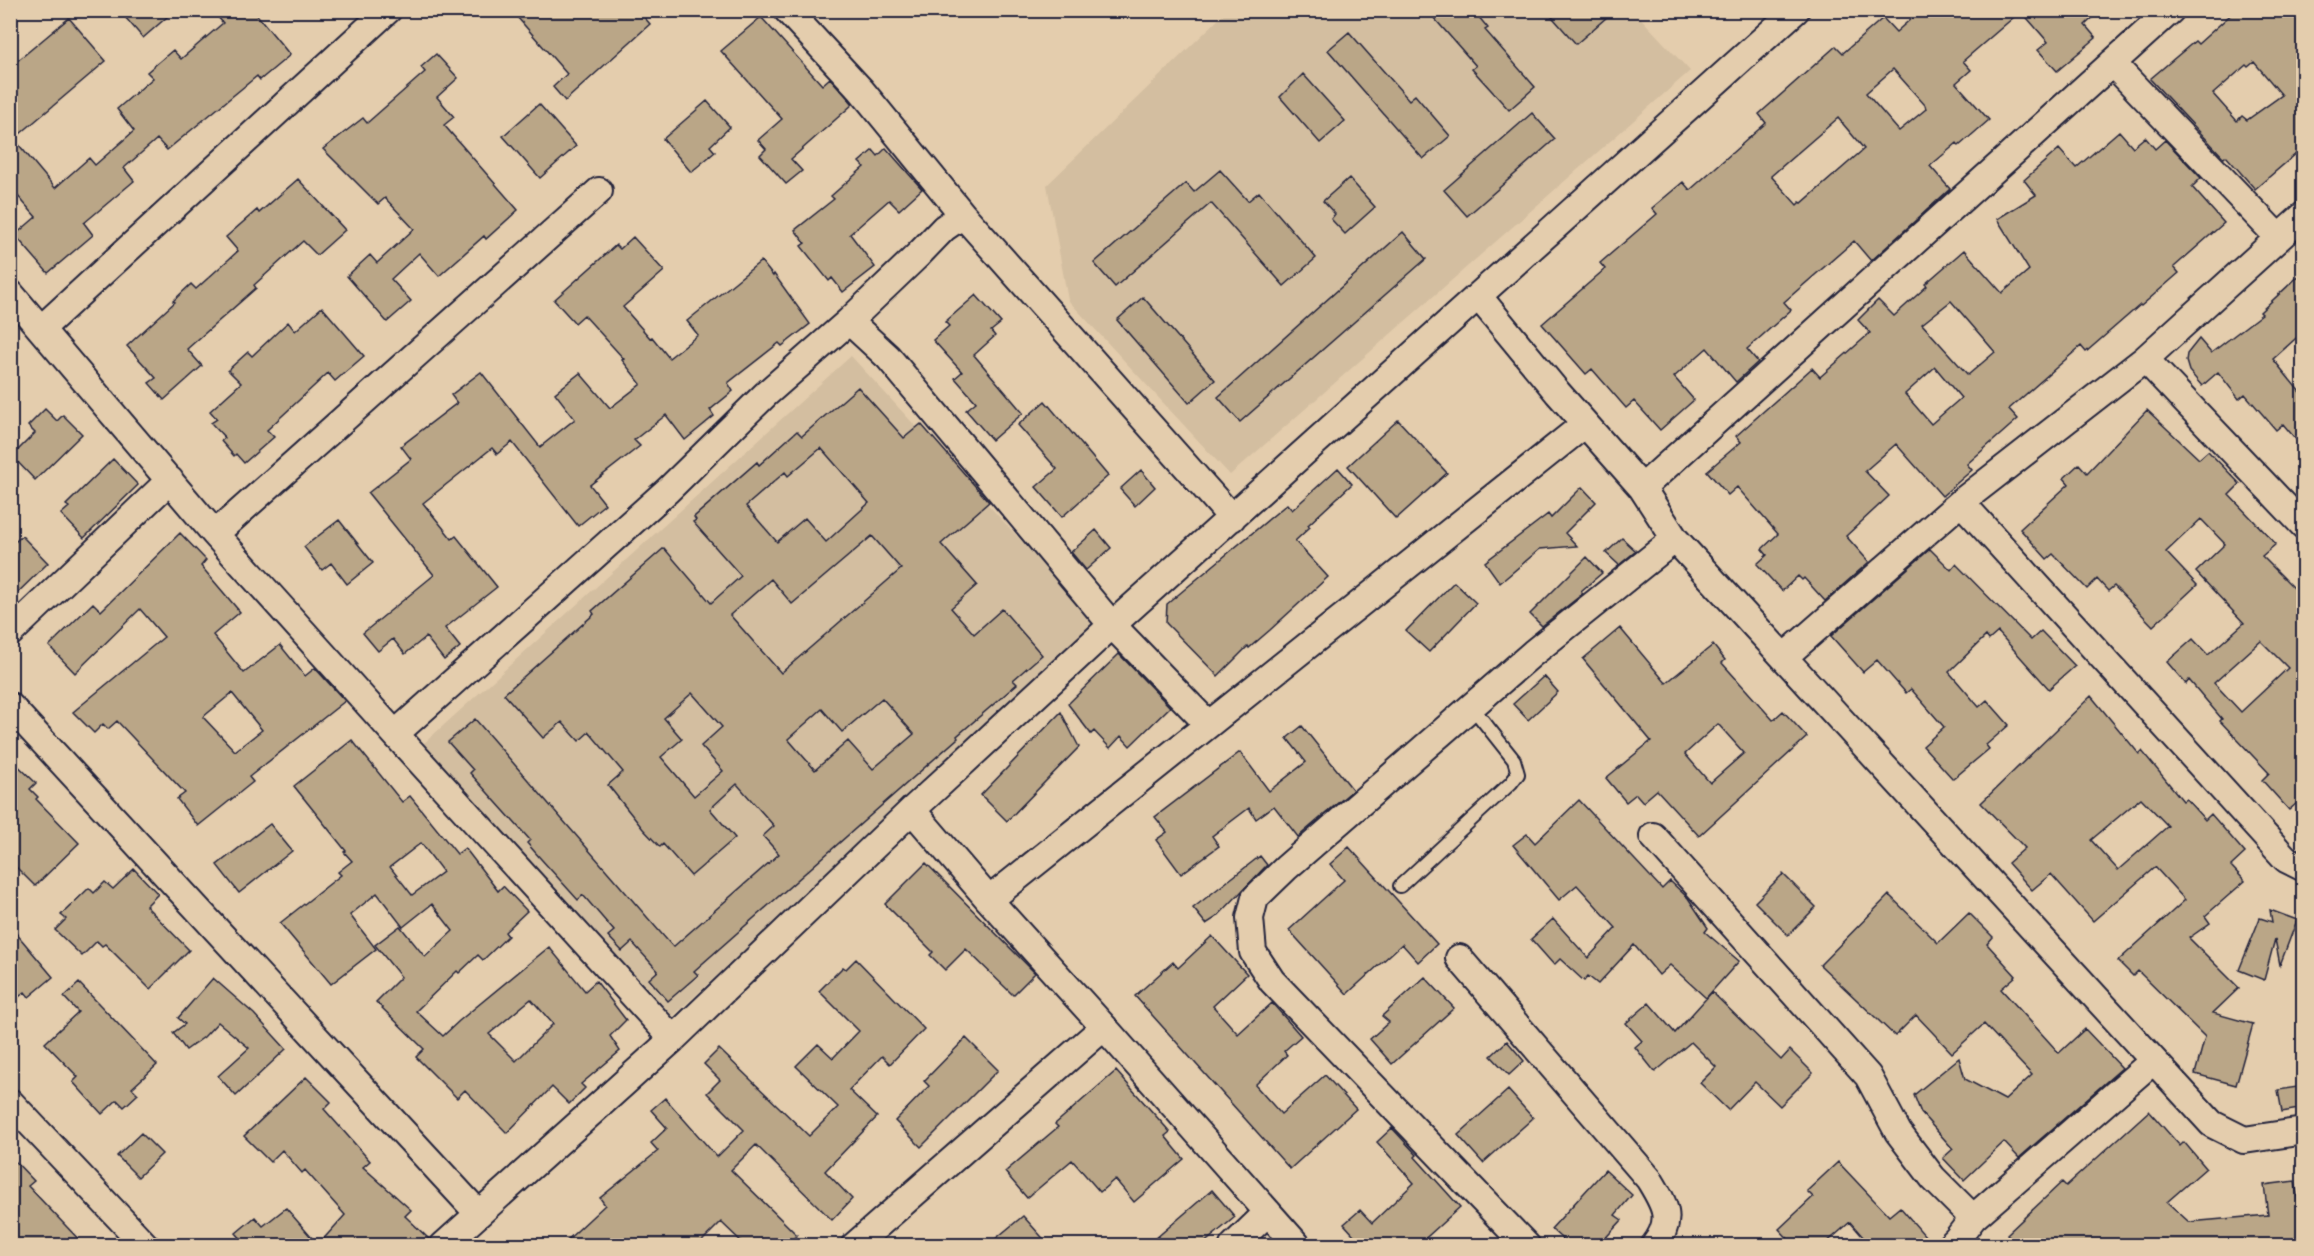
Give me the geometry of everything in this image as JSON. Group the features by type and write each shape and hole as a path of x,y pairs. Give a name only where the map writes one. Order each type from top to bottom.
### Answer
{"street":[{"path":"41,329 388,10"},
{"path":"787,10 861,90 963,215 1232,518"},
{"path":"1642,488 2171,10"},
{"path":"443,1245 673,1039 912,810 1113,625 1479,297 1779,16"},
{"path":"2112,63 2278,237"},
{"path":"215,534 599,190"},
{"path":"394,734 668,490 766,394 849,321 944,228 963,215"},
{"path":"1784,657 1961,502 2145,359 2304,215"},
{"path":"10,294 215,534 673,1039"},
{"path":"1479,297 1585,424 1642,488 1675,539 2212,1124 2244,1140 2304,1131"},
{"path":"849,321 888,357 1113,625 1208,724"},
{"path":"2145,359 2304,526"},
{"path":"989,900 1585,424"},
{"path":"10,633 170,480"},
{"path":"1961,502 2286,859 2304,868"},
{"path":"1527,1245 1272,981 1254,952 1250,918 1255,898 1286,868 1533,653 1675,539"},
{"path":"10,706 478,1213"},
{"path":"912,810 989,900 1298,1245"},
{"path":"1653,836 1868,1076 1898,1132 1933,1178 1973,1218"},
{"path":"1459,958 1649,1179 1666,1207 1663,1235 1654,1245"},
{"path":"854,1245 1104,1027"},
{"path":"1957,1243 1973,1218 2153,1061"},
{"path":"10,1102 146,1245"},
{"path":"1233,1245 1268,1212"}],"lane":[{"path":"1400,886 1518,774 1514,760 1472,707"}],"shaded area":[{"path":"1227,11 1634,11 1690,71 1230,475 1068,300 1047,185"},
{"path":"851,356 1097,623 673,1016 422,745"}],"building":[{"path":"119,10 175,10 143,38"},
{"path":"212,10 253,10 290,55 260,80 257,76 167,150 157,139 124,168 134,181 84,223 93,235 48,273 15,235 36,217 10,187 10,67 69,18 106,61 14,139 55,188 89,158 95,165 134,131 117,109 153,78 147,72 173,50 181,59 223,23"},
{"path":"511,10 638,10 650,24 565,101 553,87 567,74"},
{"path":"1427,10 1473,10 1488,28 1485,30 1535,87 1509,110 1472,69 1476,66"},
{"path":"1546,10 1615,10 1576,44"},
{"path":"1921,10 2101,10 2085,25 2096,38 2057,71 2038,50 2048,42 2021,11 1963,61 1971,70 1956,83 1989,120 1959,146 1957,143 1930,166 1950,189 1871,261 1854,241 1784,302 1791,310 1747,349 1758,362 1736,382 1707,348 1674,377 1694,400 1660,430 1634,401 1626,408 1592,369 1586,374 1542,324 1605,269 1600,263 1657,214 1652,208 1683,182 1690,190 1766,123 1759,114 1836,46 1843,53 1883,18 1896,32","holes":["1893,69 1926,109 1899,131 1866,93","1838,118 1864,149 1797,205 1771,176"]},
{"path":"2236,10 2304,10 2304,147 2255,189 2226,156 2224,158 2150,79 2195,41 2198,44","holes":["2254,62 2282,95 2247,120 2242,116 2237,121 2213,94 2246,65 2248,67"]},
{"path":"761,17 822,85 830,78 853,104 791,159 802,171 786,184 760,155 766,149 758,140 782,119 721,51"},
{"path":"1349,32 1409,100 1415,95 1450,136 1423,159 1328,50"},
{"path":"436,54 458,78 437,97 454,117 444,125 518,210 486,239 484,236 439,276 419,253 391,279 411,301 387,322 347,276 370,255 377,263 414,229 385,198 378,204 323,149 363,118 367,123 425,72 421,67"},
{"path":"1303,74 1345,121 1320,143 1280,97"},
{"path":"707,101 730,127 710,146 715,152 691,172 663,139"},
{"path":"539,104 576,146 540,178 503,136"},
{"path":"1532,113 1555,139 1467,216 1444,190"},
{"path":"2119,131 2133,147 2145,137 2155,149 2165,140 2201,178 2192,187 2224,223 2174,267 2179,273 2141,306 2086,352 2081,346 2009,409 2018,419 1967,464 1972,470 1942,496 1896,444 1865,471 1889,496 1846,536 1869,562 1825,601 1804,578 1802,580 1798,576 1782,591 1757,564 1767,555 1762,549 1778,534 1737,487 1728,495 1707,471 1741,442 1736,436 1812,368 1820,377 1870,333 1858,320 1878,300 1894,316 1927,286 1925,284 1964,250 2002,293 2029,270 1997,219 2036,195 2024,180 2059,149 2076,168","holes":["1951,301 1995,352 1968,375 1922,324","1935,367 1961,398 1931,424 1905,394"]},
{"path":"886,148 922,189 899,210 889,200 850,234 875,267 843,292 832,278 829,281 801,246 805,243 795,230 834,199 831,196 864,167 859,162 873,150 878,156"},
{"path":"1220,170 1248,201 1259,192 1316,258 1284,286 1211,203 1115,287 1094,263 1186,183 1194,192"},
{"path":"1349,178 1375,207 1345,234 1331,219 1335,214 1323,201"},
{"path":"298,179 345,230 317,255 303,241 254,285 256,288 187,349 202,366 164,400 149,383 156,378 127,346 191,284 196,289 238,251 226,237 257,210 259,213"},
{"path":"1403,232 1426,259 1240,422 1218,397"},
{"path":"633,237 664,271 623,307 669,358 698,335 687,321 761,261 773,276 774,274 810,324 782,346 779,343 728,383 733,391 710,410 714,416 685,440 666,415 634,440 640,446 590,485 605,504 578,526 512,442 497,454 492,448 423,503 452,539 456,536 497,587 445,628 460,647 444,660 426,637 405,654 393,639 378,651 363,633 434,575 368,493 411,459 401,446 457,403 451,395 481,372 540,447 575,419 555,393 580,373 610,408 641,384 622,360 624,359 584,315 575,323 554,300 616,245 620,249"},
{"path":"2304,271 2304,331 2273,359 2304,397 2304,449 2283,424 2276,430 2245,394 2239,399 2218,372 2202,386 2189,371 2186,361 2187,354 2199,339 2211,353 2262,314 2260,312"},
{"path":"976,295 1001,323 991,331 995,336 974,355 1023,413 992,440 966,410 976,402 955,378 962,372 933,340 949,326 945,322"},
{"path":"1143,297 1215,380 1189,403 1117,320"},
{"path":"322,307 364,356 335,381 328,373 267,430 274,437 244,463 236,454 234,456 221,441 225,438 211,423 217,419 210,411 241,383 228,370 248,352 252,356 288,322 295,331"},
{"path":"858,387 904,438 921,424 989,502 941,544 977,585 951,608 974,634 1002,609 1042,655 1013,680 1017,684 957,736 958,738 694,971 698,975 668,1001 649,979 658,971 632,942 622,951 608,936 614,931 583,895 578,900 541,859 527,843 530,840 470,773 473,770 448,742 475,719 673,947 779,854 763,836 774,826 737,784 710,809 735,838 691,876 663,844 660,847 643,829 608,785 623,772 589,732 579,741 562,722 543,738 504,694 594,614 592,611 664,548 711,603 741,576 693,522 696,520 694,517 757,462 759,465 797,431 802,436","holes":["821,448 869,503 826,542 805,518 777,542 746,506 785,472 788,476","872,536 901,569 781,673 730,615 771,579 792,604","692,693 722,727 701,746 723,771 694,796 661,757 682,739 664,718","882,698 914,734 873,769 848,741 815,770 788,739 822,709 842,732"]},
{"path":"1045,401 1108,476 1062,517 1036,487 1057,469 1018,425"},
{"path":"45,409 57,421 63,415 82,434 35,480 12,456 35,433 28,426"},
{"path":"2147,410 2199,459 2208,451 2240,484 2229,495 2276,544 2262,556 2304,598 2304,797 2289,810 2262,780 2269,773 2220,721 2222,719 2189,680 2186,684 2167,662 2193,639 2208,655 2244,623 2196,572 2225,544 2201,519 2166,552 2197,585 2153,626 2114,586 2108,591 2097,579 2087,589 2053,554 2047,559 2020,529 2069,484 2064,478 2079,464 2087,473","holes":["2261,641 2288,668 2241,712 2214,683"]},
{"path":"1398,420 1447,473 1396,519 1348,466"},
{"path":"113,459 138,485 84,538 61,514 69,507 66,505"},
{"path":"1338,468 1352,484 1308,525 1310,527 1295,541 1328,577 1270,630 1249,648 1248,646 1218,676 1166,623 1167,604 1287,504 1292,510"},
{"path":"1141,470 1155,487 1135,506 1120,489"},
{"path":"1582,487 1596,502 1565,533 1577,546 1540,549 1500,583 1485,562 1548,514 1551,518"},
{"path":"339,520 373,563 347,584 331,563 322,570 304,547"},
{"path":"1096,530 1111,548 1086,570 1071,552"},
{"path":"180,533 206,560 201,566 240,612 213,635 244,673 280,645 305,676 315,668 345,701 249,777 253,782 198,826 177,799 185,793 117,721 108,729 103,724 94,733 73,712 164,637 140,609 75,673 49,646 93,603 101,611","holes":["232,693 262,730 235,751 203,717"]},
{"path":"22,536 48,563 10,600 10,546"},
{"path":"1622,538 1636,551 1619,565 1606,553"},
{"path":"1930,549 1951,570 1956,564 2031,640 2041,631 2075,666 2049,689 1998,632 1989,640 1986,636 1949,672 1979,707 1987,700 2009,725 1986,745 1989,749 1953,779 1923,746 1944,727 1911,689 1906,693 1877,660 1863,672 1831,636"},
{"path":"1587,557 1602,573 1581,591 1583,593 1580,596 1542,626 1530,614"},
{"path":"1454,582 1476,603 1429,652 1406,631"},
{"path":"1620,628 1666,683 1713,645 1725,660 1722,663 1773,720 1783,711 1807,737 1699,836 1657,790 1643,802 1636,794 1626,802 1606,778 1651,741 1583,659","holes":["1718,724 1744,753 1710,783 1685,754"]},
{"path":"1119,654 1170,707 1130,746 1121,736 1110,748 1094,731 1091,734 1068,704"},
{"path":"1544,676 1558,692 1528,720 1513,704"},
{"path":"2091,696 2139,754 2142,751 2183,801 2186,799 2205,820 2211,814 2245,853 2231,866 2245,881 2205,916 2210,923 2189,938 2239,988 2213,1013 2253,1024 2236,1085 2195,1074 2205,1037 2138,971 2133,976 2118,961 2185,900 2155,867 2093,921 2051,874 2032,890 2008,863 2025,848 1981,803","holes":["2141,798 2168,826 2118,870 2091,840"]},
{"path":"1061,712 1079,747 1007,821 981,795"},
{"path":"1302,726 1353,790 1298,837 1274,806 1256,819 1249,808 1212,836 1219,846 1181,874 1156,840 1167,832 1155,817 1240,752 1269,791 1306,762 1287,738"},
{"path":"352,740 402,802 410,796 457,854 465,848 498,891 503,886 527,911 505,932 508,936 483,960 478,955 459,973 457,971 416,1011 443,1036 549,947 585,991 596,981 626,1020 610,1036 620,1051 581,1084 585,1088 569,1104 552,1087 507,1133 465,1090 457,1098 416,1057 424,1049 376,1002 401,977 375,945 400,926 425,957 453,931 432,904 403,927 377,893 350,915 376,949 331,984 280,923 341,875 338,872 352,861 294,786","holes":["421,843 443,872 412,895 390,867","531,999 553,1024 516,1061 489,1034"]},
{"path":"10,758 36,783 30,789 38,797 36,799 79,843 35,886 10,861"},
{"path":"1579,800 1662,889 1670,881 1688,898 1708,928 1705,932 1739,961 1706,998 1670,965 1659,975 1634,945 1598,984 1588,976 1584,981 1560,959 1554,965 1531,939 1553,919 1588,958 1616,928 1577,885 1559,900 1513,845 1527,834 1535,843"},
{"path":"270,824 292,851 239,893 217,865"},
{"path":"1349,847 1437,944 1418,962 1402,944 1347,994 1289,930 1344,880 1330,864"},
{"path":"1260,856 1267,865 1217,917 1206,924 1193,908"},
{"path":"926,863 1035,973 1013,995 966,949 945,970 930,955 933,952 885,904"},
{"path":"134,869 158,894 146,906 189,950 150,989 105,944 102,946 97,941 82,956 55,930 66,919 61,915 89,888 94,893 105,882 113,889"},
{"path":"1783,874 1816,907 1788,935 1755,902"},
{"path":"1889,895 1938,943 1969,913 1993,937 1987,944 2016,976 2001,989 2059,1053 2085,1029 2122,1068 2019,1158 2004,1142 1964,1180 1943,1158 1953,1149 1921,1113 1914,1095 1959,1058 1965,1079 2005,1100 2032,1075 1984,1024 1952,1053 1916,1015 1895,1036 1820,965"},
{"path":"2270,910 2297,920 2280,965 2275,939 2264,980 2239,970 2260,918 2272,922"},
{"path":"10,926 53,977 29,997 25,992 10,1004"},
{"path":"1212,936 1247,974 1213,1006 1238,1034 1272,1003 1301,1036 1284,1051 1287,1055 1255,1085 1281,1114 1325,1075 1356,1109 1290,1169 1135,996 1173,962 1178,968"},
{"path":"856,959 924,1029 890,1064 882,1056 849,1090 877,1117 825,1171 852,1199 832,1220 756,1145 731,1170 797,1235 787,1245 745,1245 721,1222 698,1245 562,1245 605,1205 600,1198 658,1151 651,1143 667,1128 651,1110 665,1098 717,1157 744,1130 707,1093 720,1080 704,1064 719,1049 809,1136 838,1107 796,1066 818,1044 833,1058 859,1031 819,991 843,967 846,969"},
{"path":"1425,977 1454,1008 1392,1064 1370,1039 1389,1022 1382,1016"},
{"path":"213,978 254,1014 286,1049 236,1096 218,1076 249,1048 218,1022 204,1037 186,1050 173,1033 185,1024 178,1018"},
{"path":"79,983 157,1065 132,1088 138,1094 124,1107 117,1100 102,1114 73,1082 78,1077 45,1043 78,1012 64,997"},
{"path":"1712,992 1781,1060 1790,1050 1813,1073 1780,1106 1755,1082 1728,1110 1700,1083 1716,1067 1691,1042 1655,1072 1635,1047 1642,1041 1626,1023 1649,1003 1675,1033"},
{"path":"966,1038 998,1070 921,1147 895,1121 929,1086 924,1081"},
{"path":"1507,1041 1524,1061 1509,1075 1491,1056"},
{"path":"1116,1071 1170,1132 1165,1136 1184,1159 1134,1202 1115,1179 1100,1192 1072,1160 1027,1198 1005,1172 1058,1127 1055,1124"},
{"path":"306,1077 331,1102 324,1109 370,1161 363,1167 411,1210 405,1216 430,1240 428,1245 318,1245 345,1215 305,1170 302,1173 282,1150 270,1162 244,1136"},
{"path":"2304,1086 2304,1108 2282,1112 2278,1090"},
{"path":"1508,1090 1533,1118 1483,1163 1458,1135"},
{"path":"2149,1111 2180,1146 2184,1142 2206,1168 2167,1202 2189,1222 2268,1215 2264,1185 2295,1181 2303,1238 2253,1245 2017,1245 2007,1234 2062,1182 2066,1186"},
{"path":"1392,1128 1460,1207 1418,1245 1363,1245 1344,1224 1360,1210 1372,1223 1414,1183 1377,1142"},
{"path":"141,1133 162,1154 138,1177 117,1156"},
{"path":"10,1156 34,1181 28,1186 84,1245 17,1245 10,1238"},
{"path":"1838,1162 1889,1216 1900,1207 1926,1237 1915,1245 1870,1245 1850,1222 1824,1245 1794,1245 1779,1229 1813,1197 1807,1191"},
{"path":"1605,1170 1632,1195 1615,1215 1622,1220 1599,1245 1569,1245 1551,1229"},
{"path":"1212,1190 1235,1217 1202,1245 1148,1245"},
{"path":"286,1208 318,1245 240,1245 244,1242 236,1233 255,1217 263,1226"},
{"path":"1023,1216 1049,1245 988,1245"}]}
